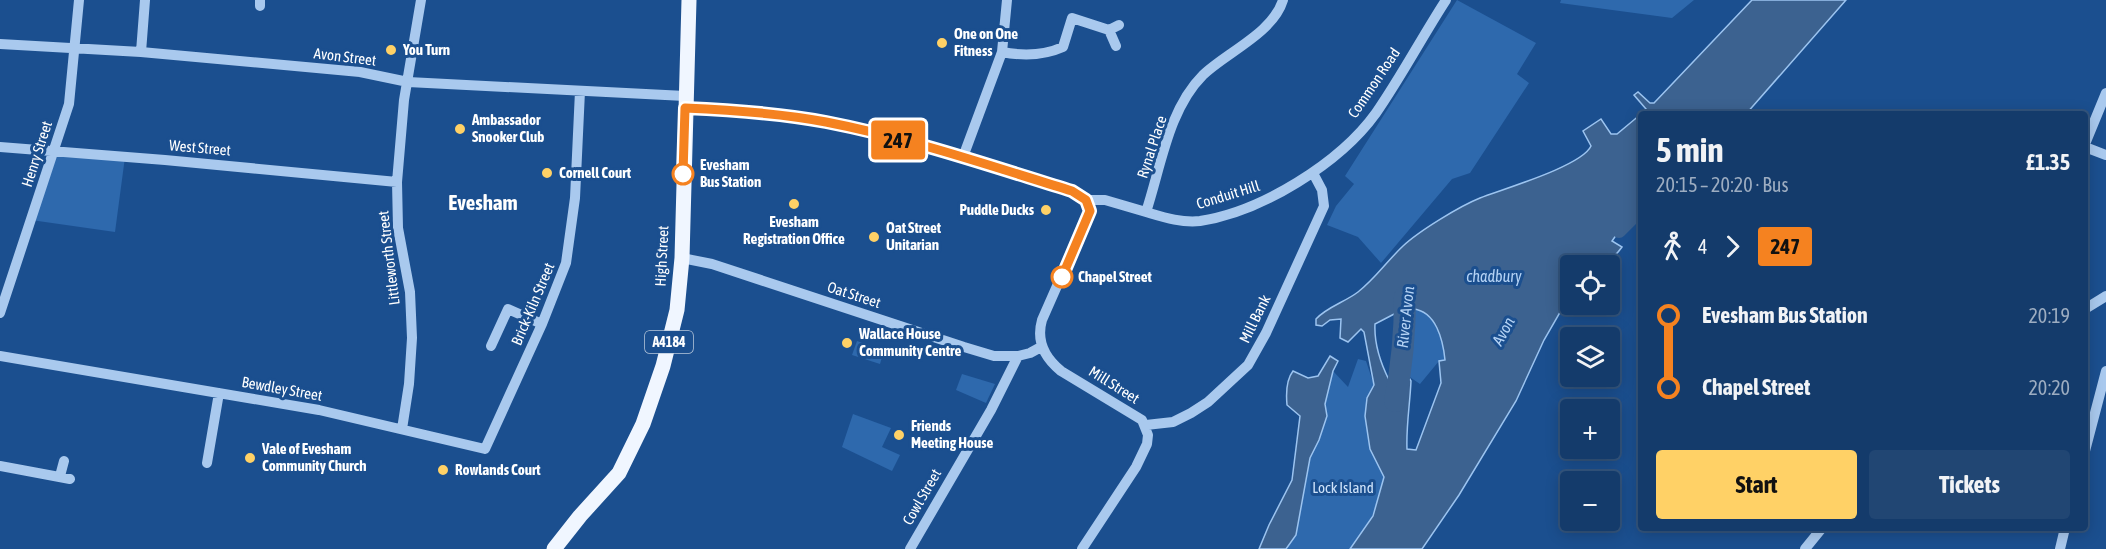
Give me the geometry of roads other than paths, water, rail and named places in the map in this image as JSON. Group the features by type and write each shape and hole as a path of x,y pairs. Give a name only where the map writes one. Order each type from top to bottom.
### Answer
{"main road":[{"name":"High Street","path":"554,549 619,473 643,424 660,376 677,310 682,258 689,0"}],"street":[{"name":"Henry Street","path":"0,313 69,104 79,0"},
{"path":"141,52 145,0"},
{"name":"Littleworth Street","path":"402,429 409,384 412,338 410,292 398,228 397,182 404,100 421,0"},
{"path":"963,157 1002,52 1007,0"},
{"name":"Rynal Place","path":"1146,212 1166,142 1183,103 1202,76 1265,27 1281,8 1283,0"},
{"name":"Common Road","path":"1313,173 1356,135 1375,114 1446,0"},
{"path":"1002,52 1029,55 1053,51 1063,46 1072,18 1108,30 1119,25"},
{"path":"1108,30 1116,46"},
{"name":"Avon Street","path":"0,44 141,52 360,72 408,82 580,91 787,116 824,122 963,157 1072,191 1086,200"},
{"name":"Brick-Kiln Street","path":"485,449 542,324 566,263 574,198 580,91"},
{"path":"2088,138 2106,93"},
{"path":"2088,146 2106,155"},
{"name":"West Street","path":"0,147 397,182"},
{"name":"Conduit Hill","path":"1146,212 1170,219 1200,221 1263,202 1313,173"},
{"name":"Mill Bank","path":"1146,425 1173,422 1191,413 1208,402 1248,365 1266,333 1300,254 1324,206 1323,190 1313,173"},
{"path":"1018,356 1041,347 1040,326 1090,211 1086,200 1105,200 1146,212"},
{"name":"Oat Street","path":"682,258 712,264 994,356 1018,356"},
{"path":"2088,307 2106,296"},
{"path":"491,346 508,309 542,324"},
{"name":"Mill Street","path":"1041,347 1050,362 1061,371 1142,420 1146,425 1148,444 1136,467 1082,549"},
{"name":"Bewdley Street","path":"0,356 319,410 485,449"},
{"name":"Cowl Street","path":"910,549 991,410 1018,356"},
{"path":"2088,440 2106,371"},
{"path":"207,463 219,393"},
{"path":"0,466 65,477 64,461"},
{"path":"1805,549 1820,531"},
{"path":"2060,549 2064,531"}],"water":[{"path":"1752,0 1846,0 1749,111 1644,111 1646,109 1634,95 1638,92 1650,103 1654,103"},
{"name":"chadbury","path":"1638,116 1638,208 1635,208 1612,241 1622,247 1616,255 1560,255 1560,312 1544,340 1516,401 1459,495 1422,549 1350,549 1373,516 1384,477 1370,449 1365,416 1367,398 1374,385 1364,332 1361,329 1348,342 1340,338 1341,319 1330,320 1322,326 1316,325 1316,319 1325,311 1358,292 1403,246 1440,219 1480,198 1558,169 1585,154 1591,146 1583,131 1601,119 1611,134 1617,134","holes":["1413,309 1421,311 1433,321 1440,336 1445,360 1439,361 1441,383 1416,450 1407,449 1411,381 1405,371 1397,370 1395,377 1389,380 1379,353 1375,324 1398,312 1400,327 1410,327"]},
{"path":"1330,356 1338,361 1333,371 1325,404 1327,416 1310,458 1296,535 1286,549 1259,549 1292,480 1300,416 1287,405 1289,379 1293,371 1308,378 1318,376"}],"waterway":[{"path":"1619,231 1638,212"},
{"name":"River Avon","path":"1395,401 1403,349 1405,297"}],"place":[{"name":"One on One Fitness","path":"942,43"},
{"name":"You Turn","path":"391,50"},
{"name":"Ambassador Snooker Club","path":"460,129"},
{"name":"Cornell Court","path":"547,173"},
{"name":"Evesham Bus Station","path":"683,174"},
{"name":"Evesham Registration Office","path":"794,204"},
{"name":"Puddle Ducks","path":"1046,210"},
{"name":"Oat Street Unitarian","path":"874,237"},
{"name":"Chapel Street","path":"1062,277"},
{"name":"Wallace House Community Centre","path":"847,343"},
{"name":"Friends Meeting House","path":"899,435"},
{"name":"Vale of Evesham Community Church","path":"250,458"},
{"name":"Rowlands Court","path":"443,470"}],"district":[{"name":"Evesham","path":"483,203"}],"water label":[{"name":"Avon","path":"1503,331"}],"park label":[{"name":"Lock Island","path":"1343,488"}]}
